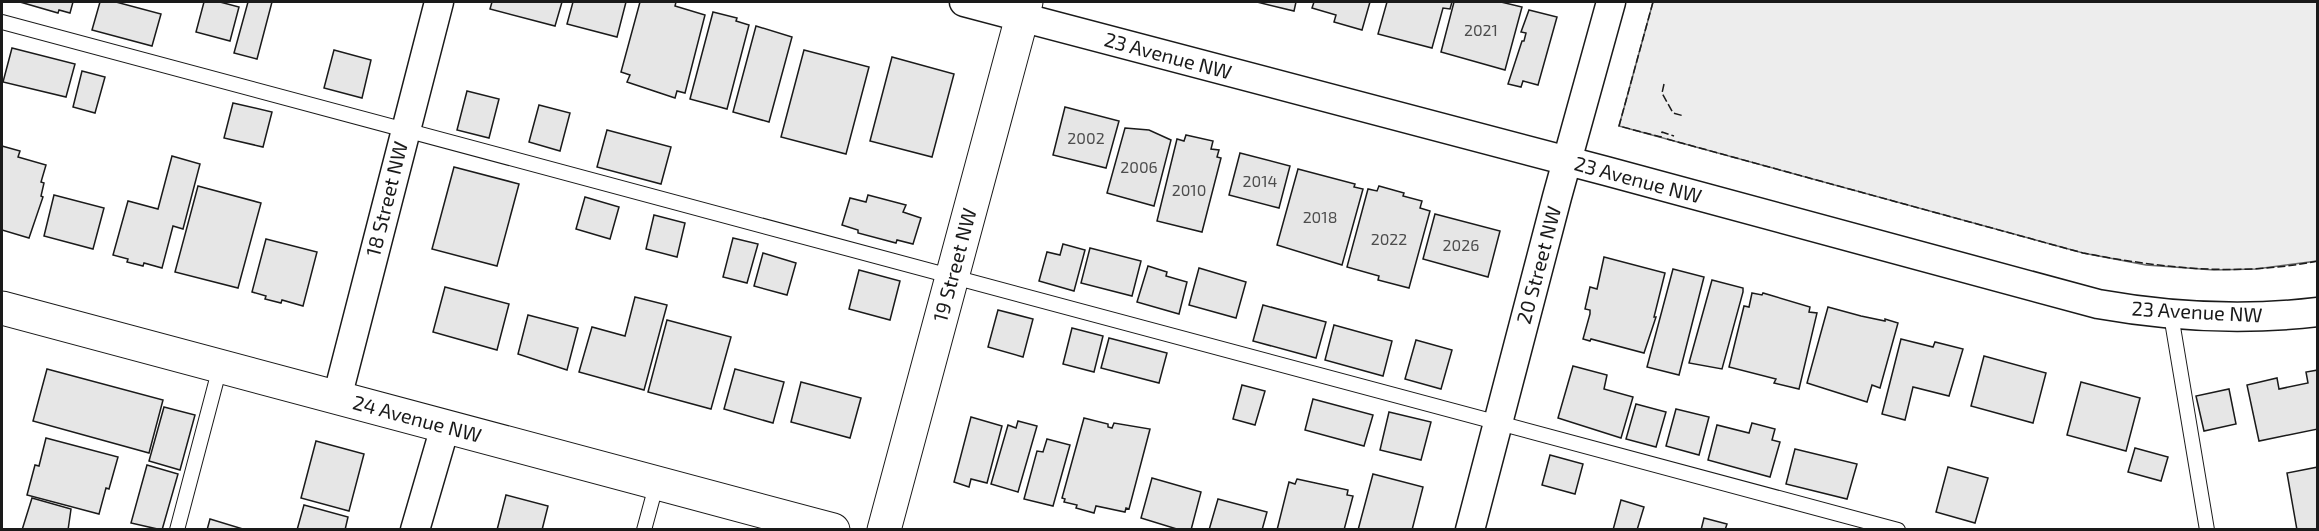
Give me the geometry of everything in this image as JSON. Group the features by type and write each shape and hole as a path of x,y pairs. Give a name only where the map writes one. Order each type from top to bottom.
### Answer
{"street":[{"name":"18 Street NW","path":"337,398 439,2"},
{"name":"23 Avenue NW","path":"964,2 1024,9 1567,161 2098,304 2171,315 2228,318 2318,312"},
{"name":"20 Street NW","path":"1470,530 1611,2"},
{"name":"19 Street NW","path":"884,530 1024,9"},
{"name":"24 Avenue NW","path":"2,308 445,427 657,481 833,530"},
{"path":"415,530 445,427"}],"lane":[{"path":"2,22 1898,530"},
{"path":"2171,315 2207,530"},
{"path":"177,530 220,367"},
{"path":"644,530 657,481"}],"shaded area":[{"path":"1653,2 2317,2 2317,261 2256,269 2214,270 2146,265 2083,253 1619,126"}],"building":[{"path":"20,2 73,2 70,13 59,10 58,13"},
{"path":"100,2 116,2 161,14 152,46 92,30"},
{"path":"204,2 220,2 239,7 230,41 196,32"},
{"path":"248,2 272,2 257,59 234,53"},
{"path":"492,2 562,2 555,26 490,9"},
{"path":"573,2 626,2 617,37 567,24"},
{"path":"640,2 676,2 675,6 705,15 685,93 677,91 675,98 627,82 630,75 621,72"},
{"path":"1257,2 1296,2 1294,11"},
{"path":"1314,2 1370,2 1362,30 1334,22 1336,15 1312,8"},
{"path":"1387,2 1452,2 1450,9 1443,8 1432,48 1378,34"},
{"path":"1454,2 1501,2 1522,7 1505,70 1441,52"},
{"path":"1529,10 1557,17 1538,85 1523,81 1521,87 1508,84 1522,41 1524,41 1526,33 1521,32"},
{"path":"713,12 737,18 736,21 749,25 727,109 690,99"},
{"path":"756,26 792,37 769,122 733,112"},
{"path":"12,48 75,64 66,97 3,82"},
{"path":"334,50 371,60 362,98 324,88"},
{"path":"804,50 869,67 846,154 781,137"},
{"path":"892,57 954,74 932,157 870,141"},
{"path":"82,71 105,77 95,113 73,107"},
{"path":"467,91 499,99 489,138 457,130"},
{"path":"233,103 272,112 263,147 224,138"},
{"path":"539,105 570,113 560,151 529,142"},
{"path":"1065,107 1119,121 1106,168 1053,155"},
{"path":"1125,128 1149,130 1171,140 1154,206 1107,193"},
{"path":"607,130 671,147 661,184 597,167"},
{"path":"1186,135 1213,141 1211,149 1219,150 1217,157 1221,158 1202,232 1157,221 1177,139 1184,141"},
{"path":"2,146 20,151 18,157 46,165 41,182 44,183 41,196 43,197 29,238 2,230"},
{"path":"1240,153 1290,166 1279,208 1229,195"},
{"path":"172,156 200,164 183,229 173,226 162,268 144,263 143,266 127,262 128,259 113,255 128,201 158,209"},
{"path":"454,167 519,184 497,266 432,249"},
{"path":"1298,169 1355,184 1354,187 1363,189 1342,265 1277,245"},
{"path":"198,186 261,203 238,288 175,272"},
{"path":"1379,186 1422,201 1420,208 1430,211 1409,288 1378,280 1379,276 1347,267 1368,189 1377,191"},
{"path":"54,195 104,208 93,249 44,236"},
{"path":"868,195 906,205 903,212 921,218 913,244 897,240 896,243 858,233 858,230 842,225 850,198 866,202"},
{"path":"585,197 619,207 610,239 576,229"},
{"path":"1435,214 1500,231 1488,277 1423,259"},
{"path":"654,215 685,223 677,257 646,249"},
{"path":"733,238 758,244 747,283 723,277"},
{"path":"266,239 317,252 303,306 282,300 281,303 265,299 266,296 252,292"},
{"path":"1063,244 1085,250 1074,291 1039,281 1047,252 1060,255"},
{"path":"1090,248 1141,261 1132,296 1081,283"},
{"path":"763,253 796,263 787,295 754,286"},
{"path":"1604,257 1665,273 1654,317 1656,317 1644,353 1583,339 1590,314 1590,310 1585,309 1590,287 1597,289"},
{"path":"1148,266 1167,272 1166,276 1187,282 1179,314 1137,302"},
{"path":"1199,268 1246,282 1236,318 1189,305"},
{"path":"1673,269 1704,277 1679,375 1647,367"},
{"path":"859,270 900,281 890,320 849,309"},
{"path":"1712,280 1743,288 1722,369 1689,363"},
{"path":"445,287 509,304 497,350 433,332"},
{"path":"1752,293 1762,295 1763,293 1810,307 1809,312 1817,313 1799,389 1774,383 1776,379 1729,367 1744,306 1749,307"},
{"path":"635,297 667,305 644,390 579,372 592,327 625,336"},
{"path":"1263,305 1326,322 1316,358 1253,341"},
{"path":"1828,307 1898,323 1880,388 1872,385 1867,402 1807,383"},
{"path":"998,310 1033,319 1023,357 988,347"},
{"path":"528,315 578,328 567,370 518,354"},
{"path":"667,320 731,337 711,409 648,392"},
{"path":"1334,325 1392,341 1383,376 1325,360"},
{"path":"1072,328 1103,336 1094,372 1063,364"},
{"path":"1109,338 1167,353 1159,383 1101,368"},
{"path":"1901,339 1933,347 1935,342 1963,349 1949,396 1913,387 1905,420 1882,414"},
{"path":"1416,340 1452,350 1441,389 1405,379"},
{"path":"1984,356 2046,373 2033,423 1971,406"},
{"path":"1573,366 1607,375 1604,389 1633,397 1621,438 1558,418"},
{"path":"47,369 163,400 149,453 33,421"},
{"path":"735,369 784,382 773,423 724,409"},
{"path":"2318,370 2318,429 2259,441 2247,385 2277,378 2279,389 2308,383 2306,372"},
{"path":"801,382 861,398 850,438 791,422"},
{"path":"2081,382 2140,398 2126,451 2067,435"},
{"path":"1242,385 1265,391 1255,425 1233,419"},
{"path":"2229,389 2236,424 2204,431 2196,396"},
{"path":"1313,399 1373,415 1364,446 1305,430"},
{"path":"1636,404 1666,412 1656,447 1626,439"},
{"path":"164,407 195,415 180,470 149,461"},
{"path":"1676,409 1709,417 1699,455 1666,446"},
{"path":"1389,412 1431,422 1421,460 1380,450"},
{"path":"971,417 1002,426 987,483 971,479 969,487 954,482"},
{"path":"1084,418 1108,424 1108,427 1112,428 1114,423 1150,429 1129,509 1126,508 1125,512 1096,506 1094,513 1076,508 1077,505 1064,502 1065,499 1062,498"},
{"path":"1018,421 1037,426 1018,492 991,484 1008,425 1016,428"},
{"path":"1752,423 1775,429 1772,440 1780,442 1770,477 1708,460 1717,425 1749,433"},
{"path":"46,438 118,457 99,514 27,495 35,465 39,466"},
{"path":"1047,439 1070,445 1053,506 1024,499 1037,451 1043,452"},
{"path":"316,441 364,454 349,511 301,498"},
{"path":"2135,448 2168,457 2161,481 2128,472"},
{"path":"1795,449 1857,464 1847,499 1786,484"},
{"path":"1550,455 1583,464 1575,494 1542,485"},
{"path":"147,465 178,474 162,530 131,523"},
{"path":"1948,467 1988,478 1975,523 1936,512"},
{"path":"2318,467 2318,530 2297,530 2287,473"},
{"path":"1373,474 1423,487 1412,530 1358,530"},
{"path":"1152,478 1201,492 1191,530 1180,530 1141,518"},
{"path":"1297,479 1348,490 1347,495 1353,496 1344,530 1277,530 1289,482 1295,484"},
{"path":"506,495 548,506 542,530 497,530"},
{"path":"32,498 71,509 68,530 22,530"},
{"path":"1218,499 1267,512 1262,530 1209,530"},
{"path":"1621,500 1644,507 1637,530 1613,530"},
{"path":"304,505 348,517 345,530 297,530"},
{"path":"1704,518 1727,524 1725,530 1701,530"},
{"path":"210,519 243,529 243,530 207,530"}],"fence":[{"path":"1653,2 1619,126 1661,137 1662,132 1674,136"},
{"path":"1664,84 1662,93 1673,113 1684,116"},
{"path":"1667,139 2083,253 2142,263 2200,269 2258,269 2318,261"}]}
